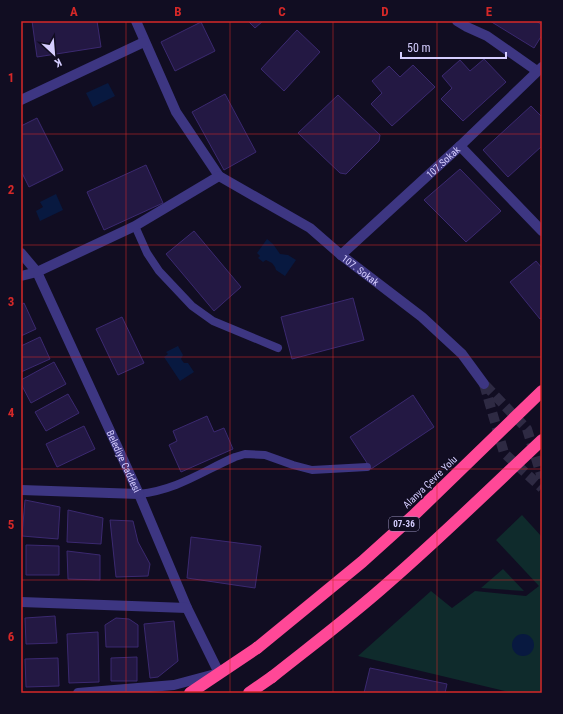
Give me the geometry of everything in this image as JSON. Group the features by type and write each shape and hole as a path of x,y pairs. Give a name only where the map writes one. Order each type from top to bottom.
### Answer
{"highway":[{"name":"Alanya Çevre Yolu","path":"219,673 257,648 368,557 413,516 542,391"},
{"path":"249,693 272,677 388,584 542,440"},
{"name":"07-36","path":"190,693 219,673"}],"street":[{"name":"107. Sokak","path":"136,21 176,112 219,176 310,228 342,255 422,317 462,354 484,384"},
{"path":"457,21 487,36 540,69"},
{"path":"21,100 144,42"},
{"name":"107.Sokak","path":"342,255 460,146 540,69"},
{"path":"460,146 542,231"},
{"path":"21,276 37,272 135,226 219,176"},
{"name":"Belediye Caddesi","path":"21,253 37,272 139,494 186,608 219,673"},
{"path":"21,490 139,494"},
{"path":"21,602 186,608"},
{"path":"78,693 174,685 219,673"}],"lane":[{"path":"135,226 147,253 160,271 192,306 214,321 278,348"},
{"path":"139,494 160,491 187,482 230,459 245,454 265,455 312,470 367,467"}],"green space":[{"path":"522,515 542,537 542,693 513,693 358,656 431,591 452,608 475,591 526,596 539,586 496,540"},
{"path":"503,569 524,591 481,588"}],"water":[{"path":"108,83 115,96 93,107 86,93"},
{"path":"56,194 63,210 40,221 36,211 43,207 40,202"},
{"path":"267,239 273,244 280,254 288,255 296,260 285,276 276,270 272,263 266,260 263,262 258,258 260,256 257,253"},
{"path":"178,346 183,355 181,359 184,363 188,363 194,372 180,381 164,357 168,354 166,352"},
{"path":"523,634 531,637 534,645 531,653 523,656 515,653 512,645 515,637"}],"building":[{"path":"32,21 97,21 101,47 37,57"},
{"path":"248,21 263,21 255,28"},
{"path":"490,21 536,21 542,25 542,35 534,48"},
{"path":"201,22 215,51 175,71 161,42"},
{"path":"297,30 320,52 284,91 261,69"},
{"path":"484,59 506,82 463,121 441,99 452,88 442,76 460,60 470,71"},
{"path":"413,65 435,87 392,126 371,104 382,93 372,81 389,66 400,77"},
{"path":"225,94 256,152 224,170 192,112"},
{"path":"338,95 380,135 379,141 346,174 340,173 298,133"},
{"path":"531,106 542,117 542,146 508,177 483,150"},
{"path":"37,118 63,170 29,187 21,171 21,126"},
{"path":"146,165 163,203 104,230 87,192"},
{"path":"460,169 501,211 466,242 424,200"},
{"path":"194,231 241,287 214,311 166,254"},
{"path":"536,261 542,268 542,317 540,319 510,282"},
{"path":"353,298 364,340 292,359 281,317"},
{"path":"24,303 36,329 21,336 21,305"},
{"path":"122,317 144,363 118,375 96,329"},
{"path":"40,337 50,359 21,372 21,346"},
{"path":"54,362 66,384 31,403 21,384 21,380"},
{"path":"68,394 79,413 46,431 35,412"},
{"path":"413,395 434,427 371,469 350,437"},
{"path":"207,416 214,432 224,428 233,449 181,472 169,445 177,441 173,431"},
{"path":"84,426 95,449 57,467 46,444"},
{"path":"25,500 60,507 58,539 22,536"},
{"path":"68,510 103,518 101,544 67,542"},
{"path":"110,520 133,521 138,542 150,564 148,576 116,577"},
{"path":"191,537 261,546 255,588 187,578"},
{"path":"26,545 59,546 59,575 26,575"},
{"path":"67,551 100,555 100,580 68,579"},
{"path":"55,616 57,643 26,644 25,618"},
{"path":"116,618 129,619 138,625 138,647 106,647 105,625"},
{"path":"174,621 178,661 158,677 150,678 144,624"},
{"path":"98,632 99,682 69,683 67,634"},
{"path":"137,657 137,681 111,681 111,658"},
{"path":"58,658 59,686 26,687 25,659"},
{"path":"370,668 447,684 445,693 364,693"}],"tunnel":[{"path":"484,384 504,453 542,488"},
{"path":"485,385 527,429 542,478"}]}
